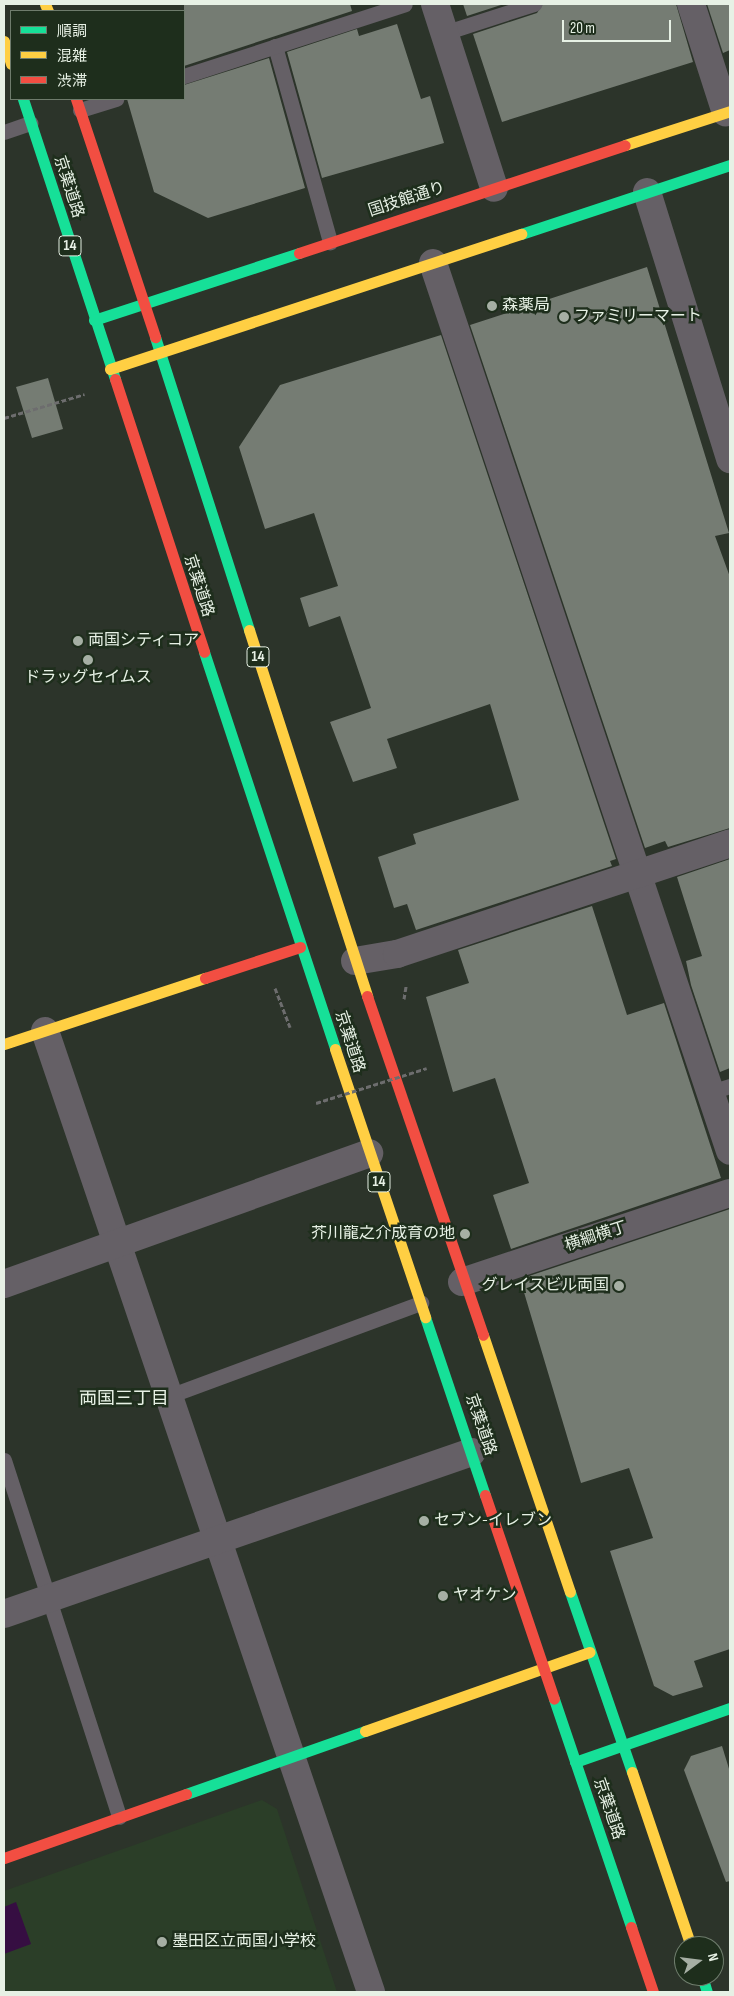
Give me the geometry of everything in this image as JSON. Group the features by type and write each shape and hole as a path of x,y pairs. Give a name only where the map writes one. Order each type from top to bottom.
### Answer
{"main road":[{"path":"4,41 10,61"},
{"name":"京葉道路","path":"23,100 300,947 653,1992"},
{"name":"京葉道路","path":"78,104 144,303 354,961 462,1282 688,1936"},
{"name":"国技館通り","path":"94,320 728,112"},
{"path":"110,370 730,165"},
{"path":"4,1044 300,947"},
{"path":"4,1858 589,1652"},
{"path":"575,1762 730,1708"}],"street":[{"path":"434,4 494,188"},
{"path":"691,4 728,112"},
{"path":"647,192 730,459"},
{"path":"433,263 637,874 720,1089 730,1151"},
{"path":"354,961 397,954 730,842"},
{"path":"45,1031 370,1992"},
{"path":"4,1284 369,1153"},
{"name":"横綱横丁","path":"462,1282 730,1193"},
{"path":"4,1614 472,1452"}],"lane":[{"path":"185,76 405,4"},
{"path":"444,33 534,4"},
{"path":"276,46 330,242"},
{"path":"78,104 108,100"},
{"path":"4,132 30,123"},
{"path":"169,1396 421,1303"},
{"path":"4,1460 119,1817"}],"path":[{"path":"4,418 79,398 96,386 110,370"},
{"path":"264,959 293,1035"},
{"path":"316,1103 427,1068"}],"shaded area":[{"name":"墨田区立両国小学校","path":"262,1800 277,1809 337,1992 4,1992 4,1891"},
{"path":"16,1902 31,1944 4,1954 4,1907"}],"building":[{"path":"184,4 350,4 352,11 185,66"},
{"path":"463,4 504,4 467,16"},
{"path":"543,4 676,4 693,62 502,122 473,34 537,13"},
{"path":"707,4 730,4 730,50 723,53"},
{"path":"397,24 421,99 430,96 444,143 322,178 287,52 357,29 359,36"},
{"path":"269,58 305,188 208,218 154,192 127,100 185,100 185,85"},
{"path":"647,267 729,533 715,536 730,577 730,828 668,847 665,841 645,848 470,325"},
{"path":"441,335 616,859 610,861 612,866 416,930 407,904 394,908 378,857 416,844 413,834 519,800 490,704 387,739 397,768 353,782 330,722 371,708 340,616 309,627 300,598 338,586 314,513 265,529 239,447 280,385"},
{"path":"48,378 63,429 32,438 16,387"},
{"path":"730,859 730,1068 720,1072 691,985 686,961 702,956 677,877"},
{"path":"592,906 627,1015 664,1003 721,1178 511,1249 493,1195 529,1183 495,1078 453,1092 426,997 469,983 458,950"},
{"path":"730,1209 730,1649 694,1661 703,1687 673,1696 654,1686 610,1551 653,1538 629,1468 581,1483 520,1279"},
{"path":"722,1746 730,1772 730,1881 726,1882 684,1770 691,1756"}],"traffic: fast":[{"path":"23,100 115,379"},
{"path":"521,234 730,165"},
{"path":"94,320 299,253"},
{"path":"155,337 249,630"},
{"path":"204,652 335,1049"},
{"path":"425,1317 485,1495"},
{"path":"570,1592 632,1772"},
{"path":"554,1699 631,1927"},
{"path":"575,1762 730,1708"},
{"path":"186,1794 365,1731"},
{"path":"705,1986 707,1992"}],"traffic: slow":[{"path":"45,4 48,10"},
{"path":"4,41 10,61"},
{"path":"625,145 730,111"},
{"path":"110,369 521,234"},
{"path":"249,630 367,996"},
{"path":"4,1044 205,978"},
{"path":"335,1049 425,1317"},
{"path":"483,1335 570,1592"},
{"path":"365,1731 589,1652"},
{"path":"632,1772 688,1936"}],"traffic: jam":[{"path":"76,100 155,337"},
{"path":"299,253 625,145"},
{"path":"115,379 204,652"},
{"path":"205,978 300,947"},
{"path":"367,996 483,1335"},
{"path":"485,1495 554,1699"},
{"path":"4,1858 186,1794"},
{"path":"631,1927 653,1992"}],"place":[{"name":"森薬局","path":"492,306"},
{"name":"ファミリーマート","path":"564,317"},
{"name":"両国シティコア","path":"78,641"},
{"name":"ドラッグセイムス","path":"88,660"},
{"name":"芥川龍之介成育の地","path":"465,1234"},
{"name":"グレイスビル両国","path":"619,1286"},
{"name":"セブン-イレブン","path":"424,1521"},
{"name":"ヤオケン","path":"443,1596"},
{"name":"墨田区立両国小学校","path":"162,1942"}],"district":[{"name":"両国三丁目","path":"124,1399"}]}
